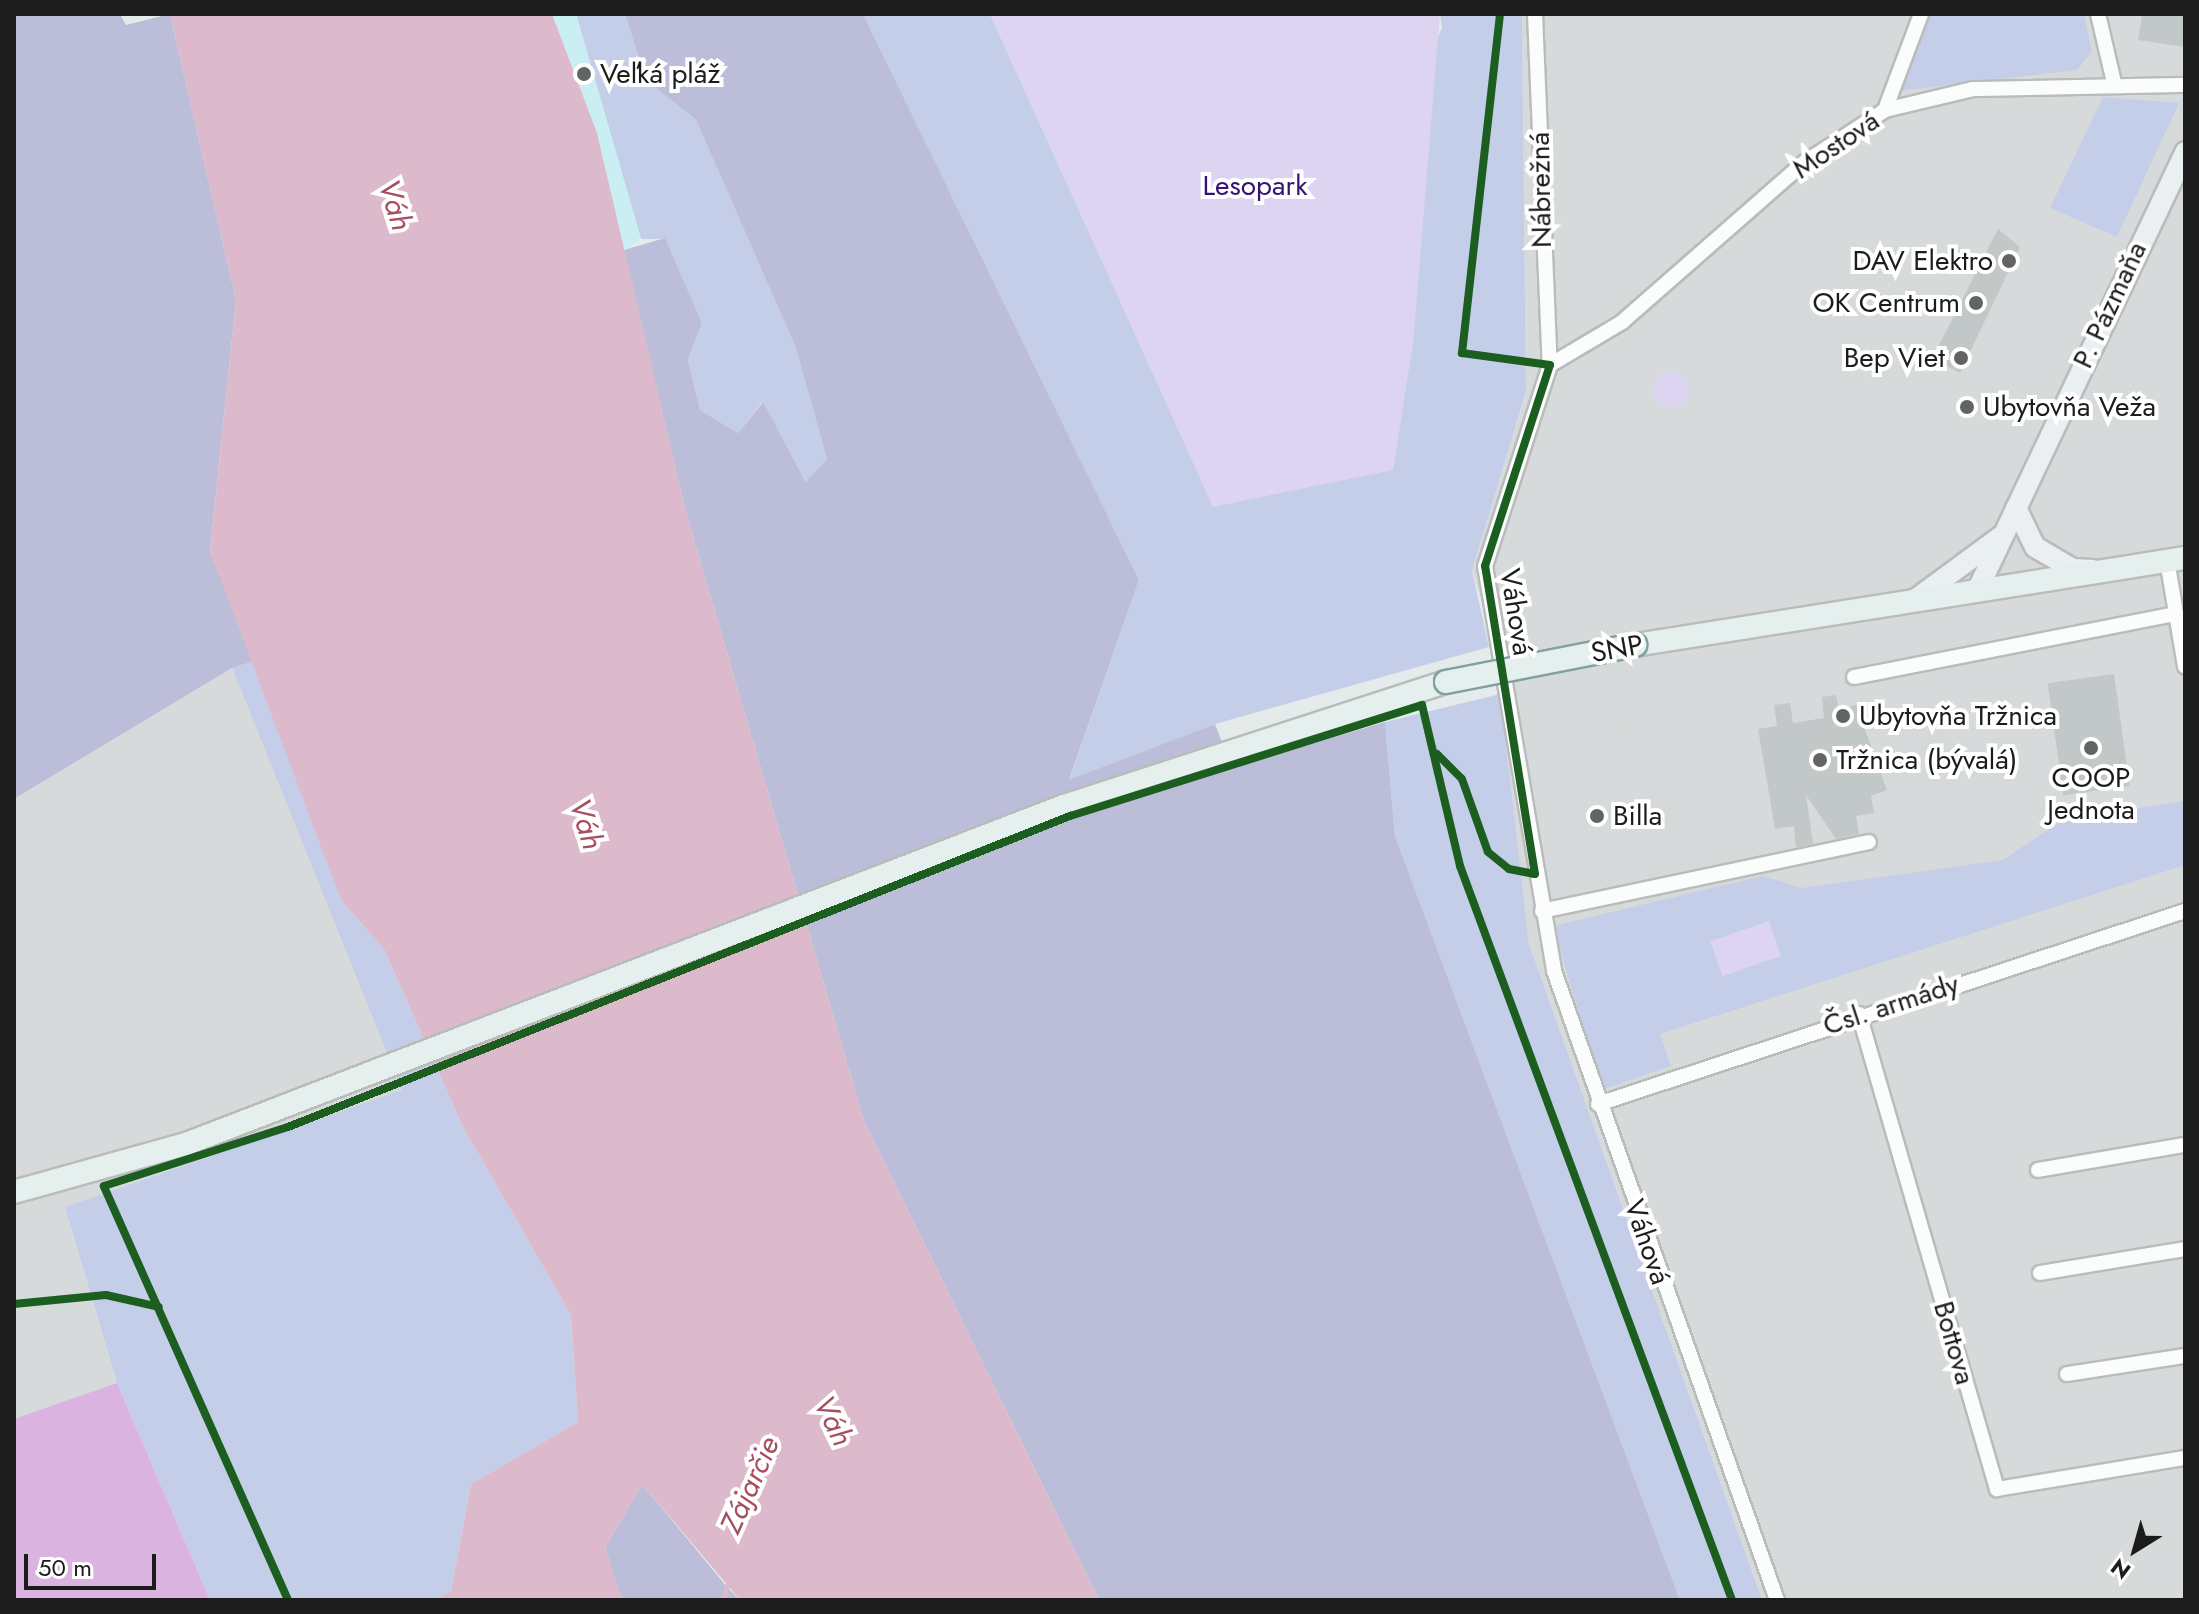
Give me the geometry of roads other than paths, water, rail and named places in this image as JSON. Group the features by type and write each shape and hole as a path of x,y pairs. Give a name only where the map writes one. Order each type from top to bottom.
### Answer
{"main road":[{"name":"P. Pázmaňa","path":"1977,591 2185,152"},
{"path":"2016,508 2043,553 2073,569 2105,571"},
{"path":"1916,599 2004,535"},
{"name":"SNP","path":"14,1192 280,1110 1064,806 1446,682 1635,645 2176,559"}],"street":[{"name":"Nábrežná","path":"1535,14 1550,365"},
{"path":"1885,110 1921,14"},
{"path":"2098,14 2114,83"},
{"name":"Mostová","path":"1550,365 1622,322 1805,162 1885,110 1973,89 2114,83 2185,85"},
{"name":"Váhová","path":"1550,365 1485,566 1542,911 1598,1104 1777,1600"},
{"path":"2176,559 2176,614 2185,666"},
{"path":"1854,677 2176,614"},
{"path":"1542,911 1869,842"},
{"name":"Čsl. armády","path":"1598,1104 1859,1014 2185,911"},
{"name":"Bottova","path":"1859,1014 1997,1489 2185,1458"},
{"path":"2038,1170 2185,1145"},
{"path":"2040,1273 2185,1249"},
{"path":"2067,1374 2185,1356"}],"water":[{"name":"Váh","path":"170,14 552,14 597,133 685,509 864,1121 1099,1600 740,1600 642,1484 605,1548 622,1600 434,1600 451,1591 471,1484 578,1422 571,1315 463,1127 384,949 341,900 210,551 236,300"}],"waterway":[{"name":"Zájarčie","path":"722,1600 729,1582"}],"place":[{"name":"Veľká pláž","path":"584,74"},
{"name":"DAV Elektro","path":"2009,261"},
{"name":"OK Centrum","path":"1976,303"},
{"name":"Bep Viet","path":"1961,358"},
{"name":"Ubytovňa Veža","path":"1967,407"},
{"name":"Ubytovňa Tržnica","path":"1843,716"},
{"name":"COOP Jednota","path":"2091,748"},
{"name":"Tržnica (bývalá)","path":"1820,760"},
{"name":"Billa","path":"1597,816"}],"park label":[{"name":"Lesopark","path":"1255,186"}]}
